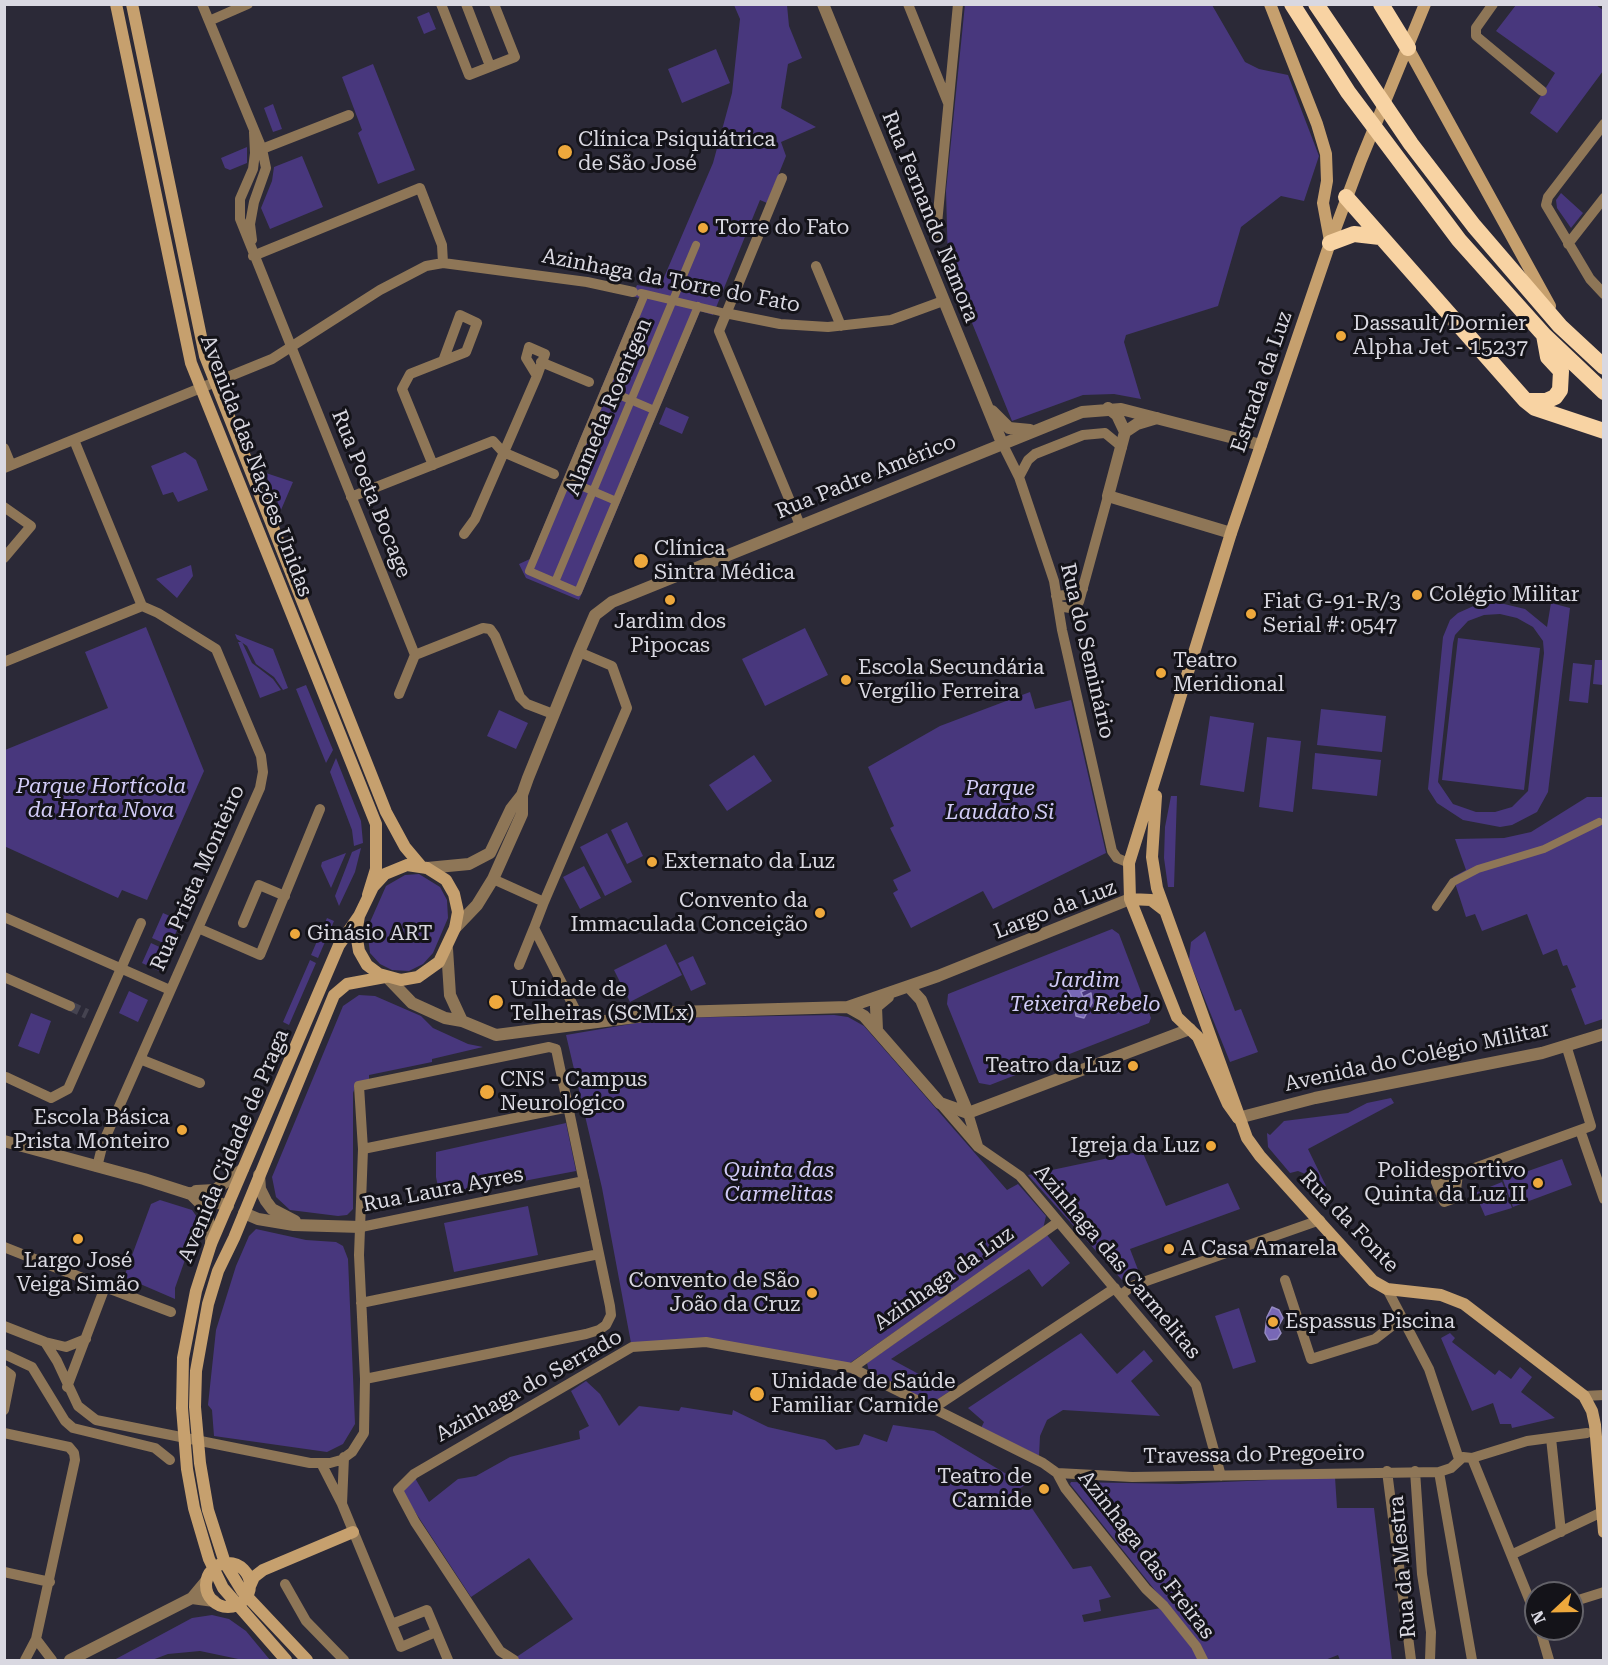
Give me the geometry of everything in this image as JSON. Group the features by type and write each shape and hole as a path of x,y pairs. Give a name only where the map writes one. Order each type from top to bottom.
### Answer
{"highway":[{"path":"1292,4 1348,92 1402,167 1491,278 1544,335 1604,392"},
{"path":"1316,4 1411,144 1474,226 1560,326 1604,367"},
{"path":"1382,4 1408,48"},
{"path":"1346,197 1525,400 1535,408 1604,431"},
{"path":"1330,243 1354,234 1380,237"},
{"path":"1525,400 1546,401 1555,397 1560,390 1560,371 1548,357 1544,335"}],"main road":[{"name":"Avenida das Nações Unidas","path":"116,4 190,363 373,813 378,834 378,856 368,895"},
{"name":"Avenida das Nações Unidas","path":"132,4 205,356 387,812 405,847 424,867"},
{"path":"1270,4 1317,124 1326,154 1327,181 1323,203 1330,243"},
{"name":"Estrada da Luz","path":"1130,899 1129,863 1157,780 1184,681 1231,533 1346,197 1425,4"},
{"path":"1408,48 1560,326"},
{"name":"Estrada da Luz","path":"1157,780 1152,857 1164,910"},
{"path":"407,865 424,867 446,880 454,894 458,912 455,928 439,962 418,977 401,980 386,977 373,970 362,957 356,933 359,916 368,895 379,879 393,869 407,865"},
{"path":"1130,899 1151,900 1164,910 1200,1007 1190,1029"},
{"name":"Largo da Luz","path":"1130,899 1177,1017 1190,1029"},
{"name":"Avenida Cidade de Praga","path":"307,1660 249,1591 233,1580 225,1563 208,1510 188,1407 183,1358 196,1291 224,1209 339,945 359,916"},
{"name":"Avenida Cidade de Praga","path":"286,1660 210,1575 194,1508 187,1464 188,1407 208,1304 218,1271 334,995 347,984 386,977"},
{"name":"Rua da Fonte","path":"1200,1007 1247,1138 1260,1156 1368,1276 1387,1289"},
{"name":"Rua da Fonte","path":"1190,1029 1205,1050 1223,1094 1238,1118"},
{"path":"218,1271 226,1234 224,1209 244,1213"},
{"path":"1387,1289 1441,1295 1464,1304 1584,1396 1592,1410 1595,1425 1604,1532"},
{"path":"262,1570 249,1591 236,1605 223,1606 214,1601 208,1592 210,1575 225,1563 234,1564 244,1570 262,1570 353,1532"},
{"path":"244,1570 249,1591"}],"street":[{"path":"202,4 262,149 266,168 254,202 250,224 253,256"},
{"path":"208,21 248,4"},
{"path":"441,4 469,75 515,57 494,4"},
{"path":"466,4 490,66"},
{"name":"Rua Fernando Namora","path":"823,4 1002,443"},
{"path":"908,4 949,106"},
{"path":"936,234 958,4"},
{"path":"1493,4 1475,30 1476,36 1542,91"},
{"path":"262,149 349,115"},
{"path":"1600,290 1568,244 1548,210 1547,201 1604,124"},
{"path":"253,256 239,210 240,199 253,169 255,132"},
{"path":"782,178 719,331 800,525"},
{"path":"253,256 420,188 442,245 443,264"},
{"path":"1568,244 1604,198"},
{"name":"Alameda Roentgen","path":"555,582 696,245"},
{"name":"Rua Poeta Bocage","path":"253,256 415,655"},
{"name":"Azinhaga da Torre do Fato","path":"8,466 201,389 290,349 397,281 426,266 443,264 587,282 780,324 841,326 891,320 943,301"},
{"path":"816,266 841,326"},
{"path":"1600,290 1604,276"},
{"path":"645,294 529,571 578,592 698,306"},
{"path":"464,534 475,519 537,376 544,354 530,347 526,358 537,376"},
{"path":"433,465 402,388 410,374 444,361"},
{"path":"541,362 589,382"},
{"path":"605,389 654,410"},
{"path":"986,404 1009,428 1035,430"},
{"path":"1108,408 1160,418 1261,445"},
{"path":"1057,601 1074,607 1079,602 1122,447 1125,432 1117,415 1108,408"},
{"name":"Rua Padre Américo","path":"424,867 469,864 490,853 511,810 522,795 553,714 596,615 612,602 1035,430 1082,412 1108,408"},
{"path":"1125,432 1137,424 1160,418"},
{"path":"1019,477 1028,459 1035,454 1083,435 1105,433 1122,447"},
{"path":"4,663 142,606 74,440"},
{"path":"351,497 493,441 503,452 554,474"},
{"name":"Rua do Seminário","path":"1002,443 1019,477 1057,601 1112,851 1117,858 1129,863"},
{"path":"4,448 8,466"},
{"path":"567,480 616,501"},
{"path":"1108,496 1231,533"},
{"path":"4,507 31,526 4,558"},
{"name":"Rua Prista Monteiro","path":"97,1167 103,1143 263,777 262,761 216,649 158,613 142,606"},
{"path":"399,694 415,655 475,631 490,629 520,697 527,704 553,714"},
{"path":"519,965 627,708 612,666 579,652"},
{"name":"Rua Padre Américo","path":"455,928 477,905 493,879 522,814 522,795"},
{"path":"198,928 260,955 320,809"},
{"path":"1436,907 1453,882 1478,869 1544,849 1599,822"},
{"path":"493,879 544,902"},
{"path":"243,923 259,885 285,896"},
{"name":"Largo da Luz","path":"386,977 412,1003 445,1018 462,1021 496,1035 675,1012 848,1007 891,994 1130,899"},
{"path":"4,917 170,990"},
{"path":"6,1077 51,1098 68,1089 93,1016 120,968 141,923"},
{"path":"534,928 582,1023"},
{"path":"447,949 450,995 462,1021"},
{"path":"4,977 70,1006"},
{"path":"909,987 921,1000 969,1113 978,1147"},
{"path":"877,1031 876,1006 891,994"},
{"path":"848,1007 864,1016 940,1103 969,1113 1190,1029"},
{"name":"Avenida do Colégio Militar","path":"1238,1118 1315,1098 1470,1068 1604,1034"},
{"path":"1458,1174 1591,1126 1566,1045"},
{"path":"45,1342 57,1361 67,1387 78,1406 96,1420 321,1463 330,1463 344,1457 359,1443 364,1433 365,1380 360,1227 363,1149 359,1086 549,1047 556,1049 610,1315 599,1330 365,1380"},
{"path":"140,1059 200,1083"},
{"name":"Azinhaga das Carmelitas","path":"940,1103 978,1147 1020,1176 1196,1385 1221,1476"},
{"path":"363,1149 569,1107"},
{"path":"1580,1130 1604,1199"},
{"path":"4,1141 189,1192 224,1209"},
{"path":"189,1192 214,1190 243,1169"},
{"name":"Rua Laura Ayres","path":"261,1169 259,1183 266,1201 282,1215 307,1226"},
{"name":"Rua Laura Ayres","path":"244,1213 278,1223 360,1227 584,1181"},
{"path":"189,1192 201,1204 207,1216 212,1235 211,1244"},
{"path":"932,1408 1118,1291 1320,1220"},
{"name":"Azinhaga da Luz","path":"852,1368 1058,1222"},
{"path":"4,1247 171,1312"},
{"path":"361,1303 599,1254"},
{"path":"1285,1280 1311,1359 1376,1339 1402,1318"},
{"path":"67,1387 105,1287"},
{"name":"Rua da Fonte","path":"1387,1289 1429,1369 1464,1458 1513,1554 1524,1583"},
{"path":"5,1327 66,1347 86,1339"},
{"name":"Azinhaga do Serrado","path":"514,1660 500,1651 415,1522 398,1490 414,1474 632,1347 706,1342 852,1368 1043,1463 1057,1473"},
{"path":"4,1354 32,1367 64,1421 73,1428 155,1448 170,1460"},
{"path":"4,1410 8,1372 24,1362"},
{"path":"1584,1396 1604,1395"},
{"path":"4,1433 69,1447 74,1453 75,1466 50,1582 36,1639 28,1657"},
{"path":"1464,1458 1527,1441 1587,1433"},
{"path":"1551,1438 1562,1532"},
{"path":"342,1504 344,1457"},
{"name":"Travessa do Pregoeiro","path":"1057,1473 1132,1477 1387,1471 1439,1472 1451,1468 1464,1458"},
{"path":"321,1463 342,1504 401,1647 436,1632"},
{"path":"1387,1471 1398,1576 1411,1658 1430,1657"},
{"name":"Rua da Mestra","path":"1415,1471 1422,1574 1431,1632 1430,1657"},
{"path":"1439,1472 1472,1660"},
{"name":"Azinhaga das Freiras","path":"1057,1473 1065,1488 1146,1589 1164,1606 1196,1646 1203,1660"},
{"path":"1513,1554 1602,1512"},
{"path":"4,1572 50,1582"},
{"path":"70,1660 192,1598 210,1575"},
{"path":"285,1584 306,1621 344,1660"},
{"path":"1584,1598 1604,1592"},
{"path":"192,1598 214,1601"},
{"path":"392,1624 427,1610 448,1660"},
{"path":"36,1639 52,1660"},
{"path":"1543,1641 1549,1660"}],"green space":[{"path":"965,4 1212,5 1245,62 1259,69 1288,75 1319,156 1304,201 1281,196 1241,227 1218,306 1126,335 1124,342 1141,399 1114,394 1083,395 1012,421 948,264 946,191"},
{"path":"734,5 787,5 789,26 802,58 788,64 781,108 816,127 781,142 786,156 767,203 760,200 713,315 700,311 579,600 526,578 519,564 530,559 639,298 632,296 637,285 659,289 713,163 732,93 740,19"},
{"path":"1516,5 1596,5 1603,10 1603,71 1557,133 1530,113 1555,73 1496,31"},
{"path":"429,12 436,29 424,34 417,17"},
{"path":"716,49 730,83 682,103 668,69"},
{"path":"373,64 415,170 378,184 358,133 362,130 342,77"},
{"path":"273,104 282,129 273,132 264,108"},
{"path":"247,147 247,163 230,170 225,168 221,158"},
{"path":"302,156 323,207 270,229 261,208 272,181 274,167"},
{"path":"1561,193 1583,213 1571,228 1557,208 1556,200"},
{"path":"666,407 689,417 682,434 659,424"},
{"path":"185,452 196,460 208,490 178,502 173,492 163,495 151,466"},
{"path":"265,473 293,482 281,510"},
{"path":"191,565 193,576 177,598 156,579"},
{"path":"1500,603 1525,609 1547,627 1551,603 1570,608 1548,792 1537,812 1512,825 1500,827 1463,820 1437,803 1428,789 1443,637 1450,620 1458,613 1478,604","holes":["1500,614 1517,618 1533,627 1543,641 1544,653 1528,791 1512,807 1495,812 1476,812 1453,804 1438,782 1453,643 1455,635 1468,621 1484,615"]},
{"name":"Parque Hortícola da Horta Nova","path":"146,627 204,771 147,900 122,890 118,898 4,846 5,750 108,708 85,652"},
{"path":"805,628 828,675 765,706 742,659"},
{"path":"235,634 273,649 288,688 283,690 274,677 256,664 247,646 237,639"},
{"path":"1458,638 1540,648 1524,790 1442,780"},
{"path":"238,642 242,642 252,663 273,679 281,690 260,698"},
{"path":"1595,660 1603,660 1603,685 1593,684"},
{"path":"1573,663 1592,665 1588,703 1569,701"},
{"path":"306,685 333,750 326,763 296,689"},
{"name":"Parque Laudato Si","path":"1030,692 1035,709 1071,700 1106,853 993,909 983,891 911,928 893,893 898,890 893,880 911,871 890,828 894,826 868,767 940,726"},
{"path":"1321,709 1386,716 1382,752 1317,745"},
{"path":"499,710 528,723 516,749 487,736"},
{"path":"1210,716 1254,723 1244,792 1200,785"},
{"path":"1267,737 1301,741 1293,812 1259,807"},
{"path":"1315,753 1381,760 1377,796 1312,789"},
{"path":"754,755 772,781 727,811 709,785"},
{"path":"336,758 361,821 363,843 354,846 352,830 330,772"},
{"path":"1171,796 1177,796 1174,887 1168,887 1164,858 1165,827"},
{"path":"1587,797 1603,797 1603,1019 1585,1025 1571,989 1576,987 1567,965 1563,966 1557,949 1543,955 1527,914 1482,931 1475,914 1466,917 1453,877 1466,870 1455,839 1504,838 1531,832"},
{"path":"627,822 643,856 627,864 611,830"},
{"path":"607,833 632,882 605,896 580,847"},
{"path":"361,848 355,872 339,906 335,896 352,852"},
{"path":"346,853 331,888 321,866 322,862"},
{"path":"584,866 601,898 580,909 563,877"},
{"path":"419,874 440,887 447,900 448,918 433,953 423,964 409,971 392,970 380,964 370,953 367,929 386,886 405,875"},
{"path":"163,913 181,921 170,946 152,938"},
{"path":"327,918 334,921 318,958 311,955"},
{"name":"Jardim Teixeira Rebelo","path":"1112,929 1119,934 1151,1018 1149,1023 990,1085 979,1083 947,1004 948,994"},
{"path":"1205,931 1235,1011 1241,1009 1258,1052 1230,1062 1189,960 1191,942"},
{"path":"151,943 168,951 159,971 142,963"},
{"path":"666,944 682,975 630,1002 614,970"},
{"path":"693,956 706,984 691,991 678,963"},
{"path":"310,960 316,963 289,1025 283,1022"},
{"path":"129,991 148,1000 138,1022 119,1013"},
{"path":"359,995 375,996 421,1016 433,1028 468,1044 483,1047 432,1059 432,1062 369,1075 369,1079 355,1087 353,1093 353,1209 347,1215 338,1216 290,1210 276,1197 272,1177 343,1006"},
{"path":"31,1013 51,1021 39,1054 18,1046"},
{"name":"Quinta das Carmelitas","path":"834,1015 848,1017 864,1026 1007,1190 1018,1184 1046,1216 1043,1229 847,1365 711,1340 631,1343 602,1188 566,1035 666,1018"},
{"path":"1391,1098 1394,1103 1308,1149 1326,1186 1315,1194 1315,1184 1310,1176 1298,1171 1290,1173 1268,1147 1267,1133 1270,1135 1284,1121 1348,1113 1367,1103"},
{"path":"566,1123 576,1171 440,1197 436,1177 436,1152"},
{"path":"1142,1151 1166,1206 1228,1183 1240,1209 1130,1249 1140,1275 1122,1280 1028,1175"},
{"name":"Polidesportivo Quinta da Luz II","path":"1562,1159 1572,1185 1513,1207 1503,1180"},
{"name":"Polidesportivo Quinta da Luz II","path":"1502,1182 1512,1208 1485,1216 1475,1193"},
{"path":"160,1200 192,1210 197,1217 197,1226 175,1288 175,1299 124,1277 151,1204"},
{"path":"528,1206 538,1255 454,1272 444,1223"},
{"path":"256,1229 306,1240 336,1242 343,1246 348,1259 355,1424 343,1444 327,1452 214,1436 212,1410 208,1405 216,1330 236,1266 249,1236"},
{"path":"1047,1235 1070,1263 1042,1287 1029,1269 891,1359 950,1391 932,1403 869,1372 867,1363"},
{"path":"1239,1308 1256,1362 1233,1369 1215,1316"},
{"path":"1081,1333 1117,1374 1144,1350 1153,1361 1131,1381 1160,1416 1063,1410 1047,1420 1040,1436 1039,1456 981,1428 984,1422 968,1408"},
{"path":"1450,1333 1455,1338 1452,1342 1495,1375 1499,1370 1511,1379 1520,1367 1532,1377 1521,1392 1555,1418 1512,1428 1511,1424 1500,1424 1493,1403 1472,1411 1441,1338"},
{"path":"586,1381 600,1394 619,1426 639,1406 679,1411 681,1407 732,1415 733,1410 768,1427 825,1440 836,1450 859,1445 864,1434 887,1442 893,1425 934,1431 1025,1485 1019,1489 1073,1569 1091,1566 1111,1597 1099,1600 1101,1611 1082,1615 1084,1622 1161,1608 1201,1660 519,1660 515,1658 573,1619 529,1558 471,1597 404,1495 404,1488 415,1478 429,1502 458,1479 476,1476 510,1457 580,1439 579,1431 589,1426 571,1391"},
{"path":"1335,1477 1337,1508 1374,1508 1392,1660 1340,1660 1338,1655 1325,1660 1206,1660 1198,1644 1070,1484 1071,1482 1180,1484"},
{"path":"212,1615 229,1619 246,1631 270,1660 243,1660 200,1651 168,1654 152,1660 114,1660 192,1618"}],"shaded area":[{"path":"1073,980 1085,983 1089,988 1081,992 1083,997 1091,993 1092,1003 1084,1018 1076,1016 1074,1002 1067,989"},
{"name":"Espassus Piscina","path":"1272,1307 1279,1310 1283,1318 1278,1327 1281,1333 1277,1339 1269,1340 1265,1333 1267,1317"}],"tunnel":[{"path":"70,1006 87,1014"}],"place":[{"name":"Clínica Psiquiátrica de São José","path":"565,152"},
{"name":"Torre do Fato","path":"703,228"},
{"name":"Dassault/Dornier Alpha Jet - 15237","path":"1341,336"},
{"name":"Clínica Sintra Médica","path":"641,561"},
{"name":"Colégio Militar","path":"1417,595"},
{"name":"Jardim dos Pipocas","path":"670,600"},
{"name":"Fiat G-91-R/3 Serial #: 0547","path":"1251,614"},
{"name":"Teatro Meridional","path":"1161,673"},
{"name":"Escola Secundária Vergílio Ferreira","path":"846,680"},
{"name":"Externato da Luz","path":"652,862"},
{"name":"Convento da Immaculada Conceição","path":"820,913"},
{"name":"Ginásio ART","path":"295,934"},
{"name":"Unidade de Telheiras (SCMLx)","path":"496,1002"},
{"name":"Teatro da Luz","path":"1133,1066"},
{"name":"CNS - Campus Neurológico","path":"487,1092"},
{"name":"Escola Básica Prista Monteiro","path":"182,1130"},
{"name":"Igreja da Luz","path":"1211,1146"},
{"name":"Polidesportivo Quinta da Luz II","path":"1538,1183"},
{"name":"Largo José Veiga Simão","path":"78,1239"},
{"name":"A Casa Amarela","path":"1169,1249"},
{"name":"Convento de São João da Cruz","path":"812,1293"},
{"name":"Espassus Piscina","path":"1273,1322"},
{"name":"Unidade de Saúde Familiar Carnide","path":"757,1394"},
{"name":"Teatro de Carnide","path":"1044,1489"}]}
